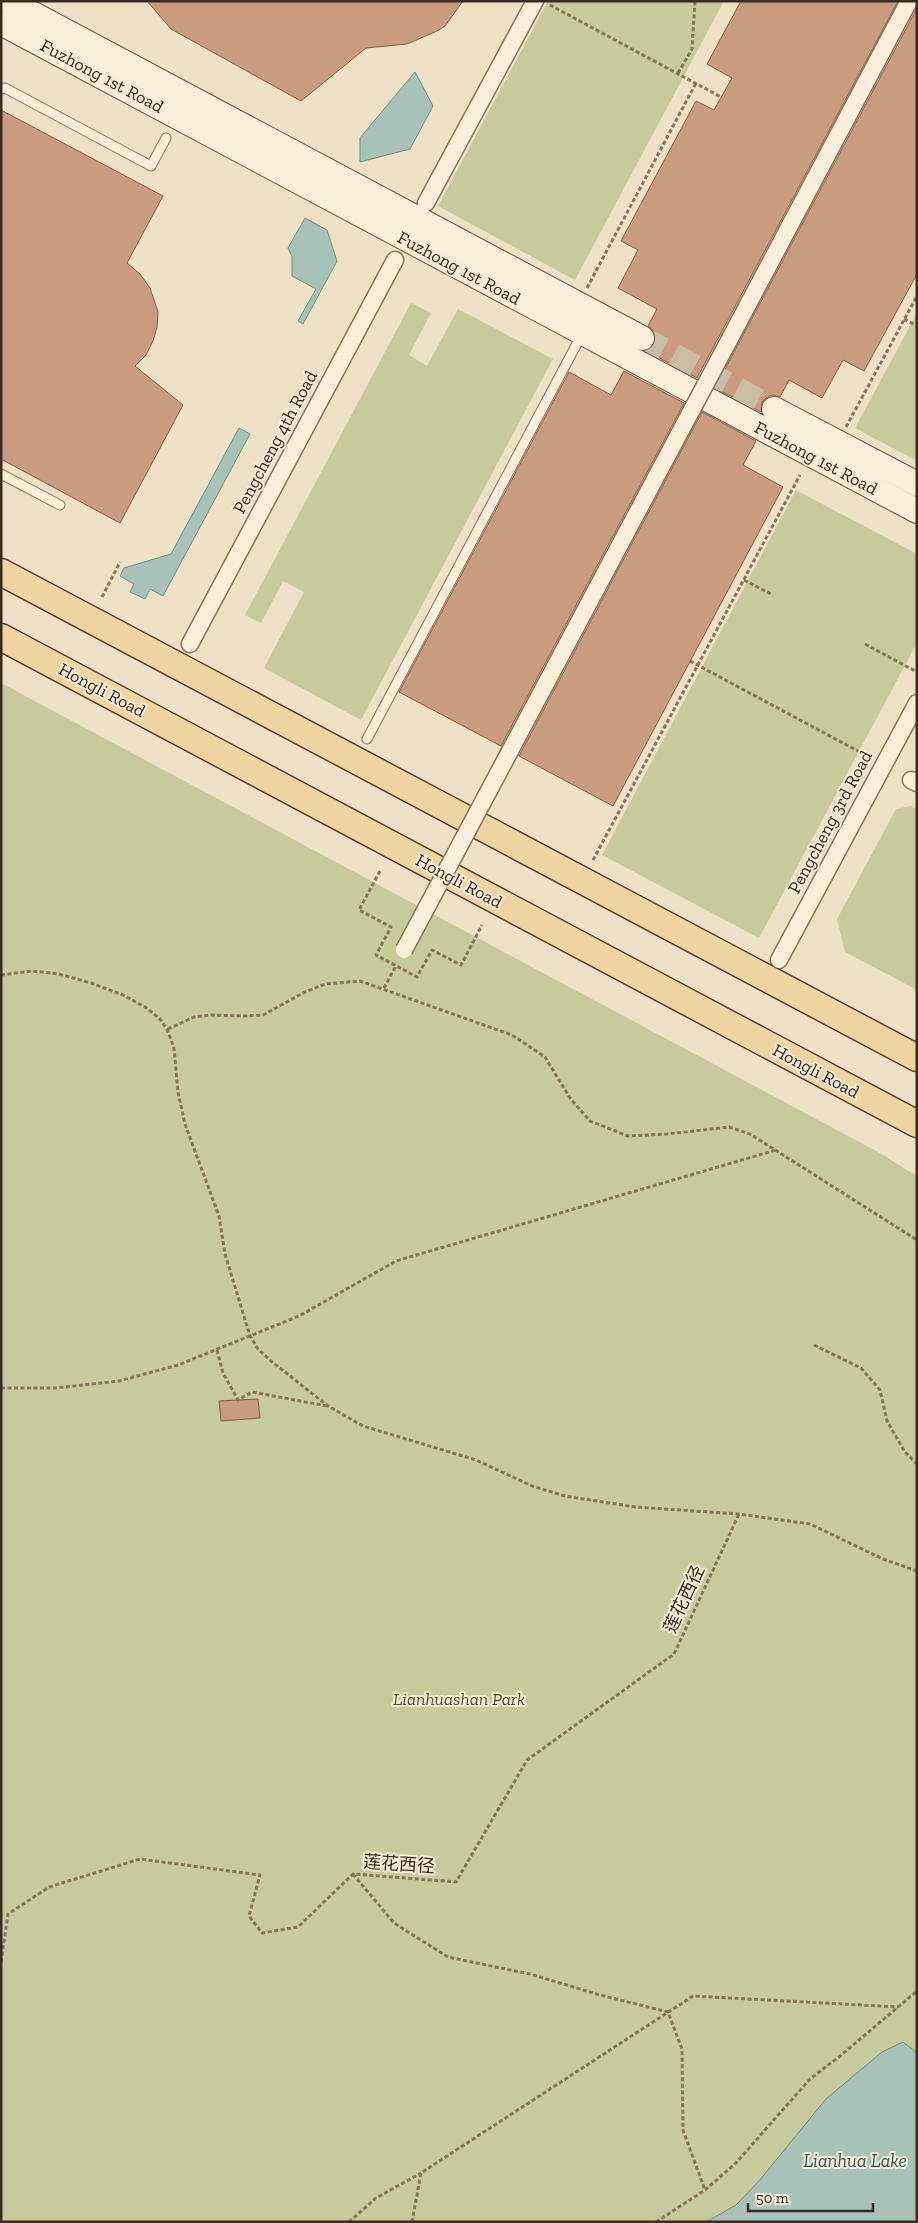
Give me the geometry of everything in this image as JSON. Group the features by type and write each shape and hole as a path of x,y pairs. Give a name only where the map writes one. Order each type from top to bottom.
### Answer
{"main road":[{"path":"1,572 917,1058"},
{"name":"Hongli Road","path":"1,637 917,1124"}],"street":[{"name":"Fuzhong 1st Road","path":"10,1 642,338"},
{"path":"426,203 535,1"},
{"path":"404,950 909,1"},
{"name":"Fuzhong 1st Road","path":"1,23 917,511"},
{"name":"Pengcheng 4th Road","path":"190,644 395,260"},
{"name":"Fuzhong 1st Road","path":"774,408 917,484"},
{"name":"Pengcheng 3rd Road","path":"779,960 917,702"}],"lane":[{"path":"1,89 5,88 151,166 166,138"},
{"path":"366,738 582,334"},
{"path":"1,474 60,505"}],"path":[{"path":"543,1 721,96"},
{"path":"678,73 692,48 695,1"},
{"path":"587,289 696,83"},
{"path":"845,427 917,296"},
{"path":"904,319 917,326"},
{"path":"593,860 800,475"},
{"path":"102,597 120,562"},
{"path":"744,580 773,596"},
{"path":"865,644 917,672"},
{"path":"690,661 883,765"},
{"path":"380,871 359,910 390,927 376,955 396,966 417,977 432,950 461,965 482,925"},
{"path":"384,988 404,950"},
{"path":"1,975 32,971 59,974 91,983 123,995 145,1007 168,1029 174,1048 178,1092 185,1124 219,1216 225,1254 250,1336 258,1349 271,1361 328,1406 363,1426 476,1460 532,1486 565,1496 634,1507 739,1514 810,1524 883,1559 917,1572"},
{"path":"168,1029 194,1017 211,1015 263,1015 325,984 360,981 512,1035 544,1057 570,1098 590,1121 628,1136 667,1134 728,1127 750,1134 917,1240"},
{"path":"1,1388 56,1388 120,1381 178,1365 299,1316 396,1261 776,1150"},
{"path":"814,1345 861,1368 880,1390 887,1422 905,1452 917,1464"},
{"path":"217,1350 223,1374 238,1400 252,1392 328,1406"},
{"name":"莲花西径","path":"1,1962 8,1914 49,1887 140,1859 260,1875 249,1916 262,1933 298,1927 353,1874 456,1882 527,1760 674,1654 739,1514"},
{"path":"353,1874 394,1923 448,1957 530,1974 600,1995 668,2012"},
{"path":"656,2222 705,2190 735,2164 810,2079 917,1991"},
{"path":"349,2222 376,2198 422,2173 693,1996 898,2008"},
{"path":"668,2012 682,2049 682,2130 705,2190"},
{"path":"412,2222 422,2173"}],"green space":[{"path":"548,1 724,1 575,280 438,206"},
{"path":"411,303 431,313 409,355 427,366 458,309 553,359 361,720 264,668 304,592 283,581 261,623 245,615"},
{"path":"917,313 917,461 855,428"},
{"path":"796,490 917,554 917,643 759,938 602,855"},
{"name":"Lianhuashan Park","path":"1,683 878,1152 917,1176 917,2222 1,2222"},
{"path":"911,806 917,809 917,990 845,952 837,919 896,809"}],"water":[{"path":"415,72 433,106 410,149 360,162 360,138"},
{"path":"305,218 327,230 337,261 303,324 298,321 316,289 292,276 292,257 288,248"},
{"path":"239,428 250,434 163,596 150,589 145,599 130,592 134,584 120,576 124,568 171,554"},
{"name":"Lianhua Lake","path":"903,2042 917,2053 917,2222 706,2222 736,2205 759,2181 826,2099 882,2052"}],"building":[{"path":"147,1 463,1 445,26 437,31 407,44 366,48 301,101 171,29"},
{"path":"741,1 898,1 697,378 646,351 654,344 656,338 654,331 648,326 657,309 618,288 638,250 621,241 696,101 714,110 732,78 707,64"},
{"path":"917,8 917,274 864,371 843,360 822,398 789,380 780,397 773,395 767,397 762,402 761,412 715,388"},
{"path":"1,110 163,196 127,263 140,274 150,288 158,312 157,327 153,341 146,355 135,366 183,405 120,523 1,459"},
{"path":"624,371 684,403 501,746 399,692 569,372 611,395"},
{"path":"702,412 756,441 743,465 783,487 613,806 519,756"},
{"path":"258,1399 260,1418 221,1421 219,1401"}],"tunnel":[{"path":"642,338 774,409"}]}
